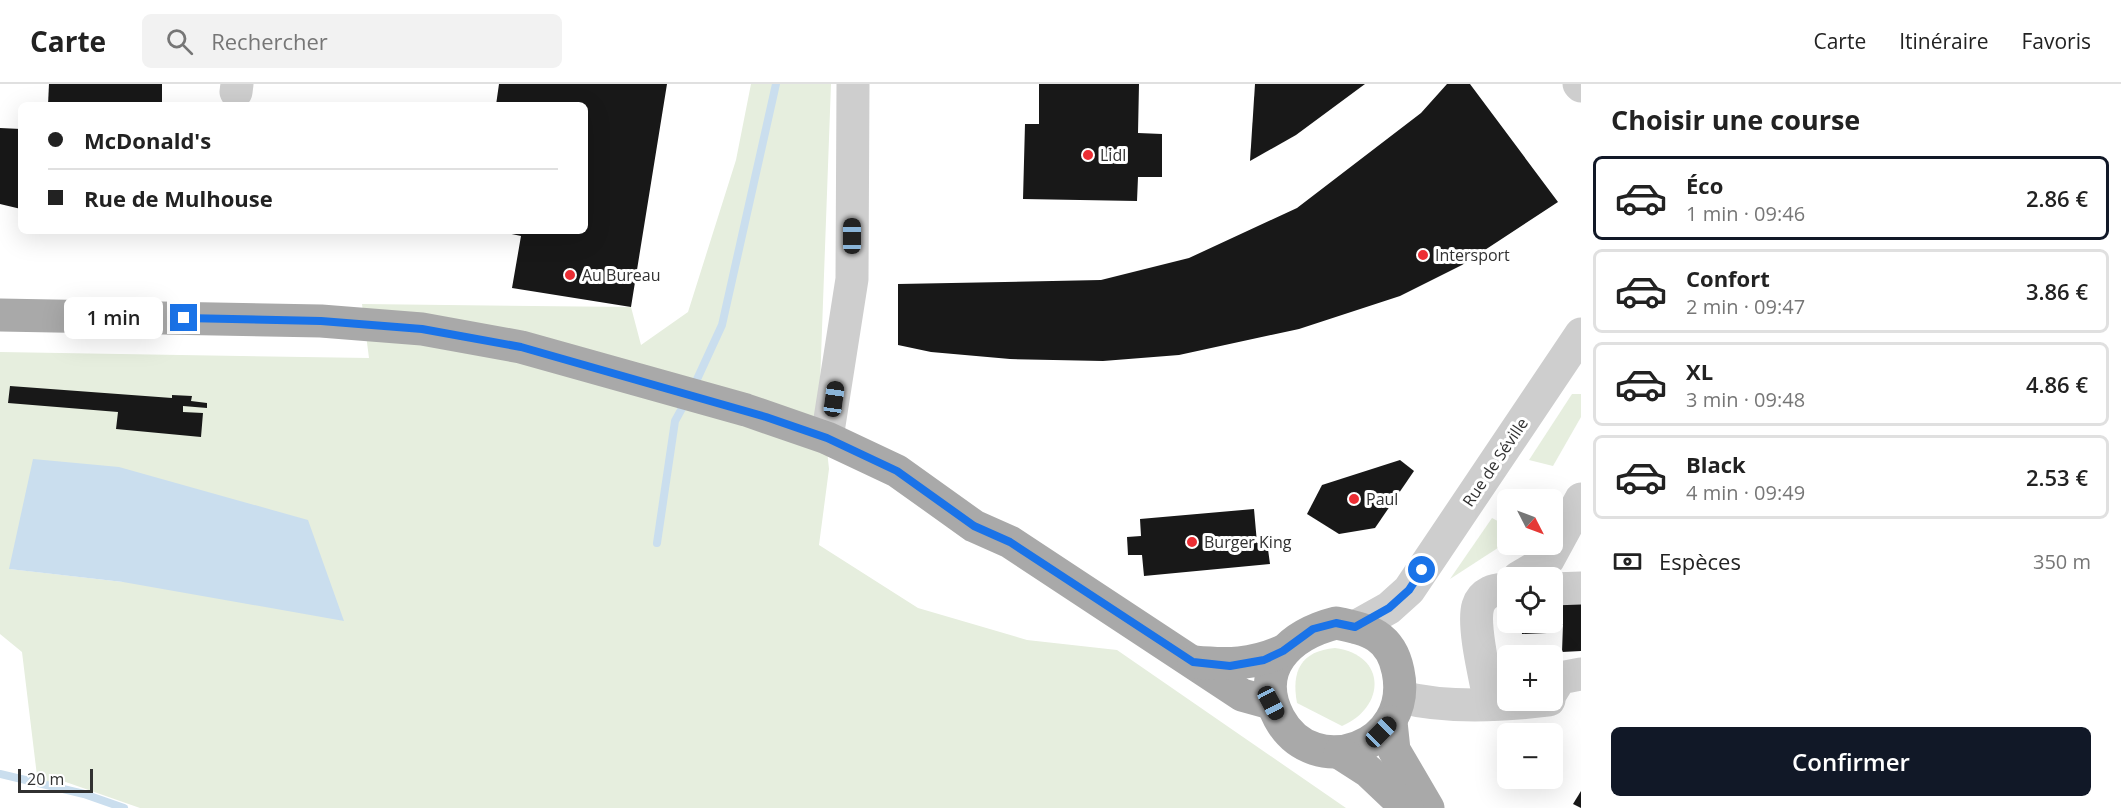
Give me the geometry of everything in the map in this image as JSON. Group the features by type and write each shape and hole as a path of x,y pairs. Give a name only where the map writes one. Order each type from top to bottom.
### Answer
{"main road":[{"path":"0,315 321,321 422,329 521,347 715,402 827,438 897,471 974,526 1010,542 1242,695 1271,703"},
{"path":"1193,662 1230,666 1264,660 1283,651 1313,629 1336,623 1355,627 1381,638 1394,652 1396,710 1394,750 1428,808"},
{"path":"1283,651 1269,676 1271,703 1286,730 1306,745 1340,753 1368,771 1407,808"},
{"path":"1340,753 1366,744 1396,710"}],"street":[{"path":"827,438 852,279 853,84"},
{"name":"Rue de Séville","path":"1355,627 1389,608 1409,590 1576,353"},
{"path":"1537,567 1548,560 1581,499"},
{"path":"1563,589 1581,588"},
{"name":"Rue de Séville","path":"1394,652 1409,590"},
{"path":"1490,703 1495,649 1478,606 1485,595 1497,590"},
{"path":"1396,710 1427,704 1497,702"}],"green space":[{"path":"751,84 831,84 820,384 829,469 819,545 918,608 1027,640 1117,650 1346,808 140,808 60,780 38,784 22,652 0,634 0,352 369,358 362,304 631,307 641,345 688,312 736,160","holes":["308,520 123,582 10,569"]},
{"path":"1572,394 1581,394 1581,417 1553,466 1529,460"},
{"path":"1492,518 1497,521 1497,548 1450,579"},
{"path":"1335,648 1352,653 1364,660 1372,671 1374,682 1373,695 1367,707 1342,726 1297,703 1296,692 1297,672 1306,658 1314,653"}],"water":[{"path":"33,459 119,467 308,520 344,621 123,582 9,569"}],"building":[{"path":"49,84 162,84 162,102 48,102"},
{"path":"499,84 667,84 631,307 512,288 521,236 511,234 588,234 588,102 496,102"},
{"name":"Lidl","path":"1039,84 1139,84 1138,133 1162,134 1162,177 1138,177 1137,201 1023,199 1025,124 1039,124"},
{"path":"1255,84 1365,84 1296,135 1250,161"},
{"path":"1447,84 1470,84 1558,202 1462,265 1400,296 1299,329 1179,355 1103,361 1010,359 931,352 898,345 898,284 1101,280 1189,258 1297,208 1421,113"},
{"path":"0,128 18,129 18,208 0,204"},
{"path":"10,386 172,398 172,395 192,396 191,401 207,403 207,408 183,406 183,412 203,413 201,437 116,429 118,412 8,403"},
{"name":"Paul","path":"1400,460 1414,471 1375,528 1339,534 1307,514 1322,485"},
{"name":"Burger King","path":"1254,509 1257,543 1267,542 1270,564 1144,576 1142,555 1128,555 1127,537 1141,536 1140,519"},
{"path":"1581,602 1581,651 1563,652 1563,603"},
{"path":"1581,791 1581,808 1573,804"}],"waterway":[{"path":"693,388 722,325 776,84"},
{"path":"657,543 675,421 686,401"},
{"path":"0,774 84,794 124,808"}],"place":[{"name":"Lidl","path":"1088,155"},
{"name":"Intersport","path":"1423,255"},
{"name":"Au Bureau","path":"570,275"},
{"name":"Paul","path":"1354,499"},
{"name":"Burger King","path":"1192,542"}],"route":[{"path":"184,318 321,321 422,329 521,347 746,410 827,438 897,471 974,526 1010,542 1193,662 1230,666 1264,660 1283,651 1313,629 1336,623 1355,627 1389,608 1409,590 1422,570"}]}
